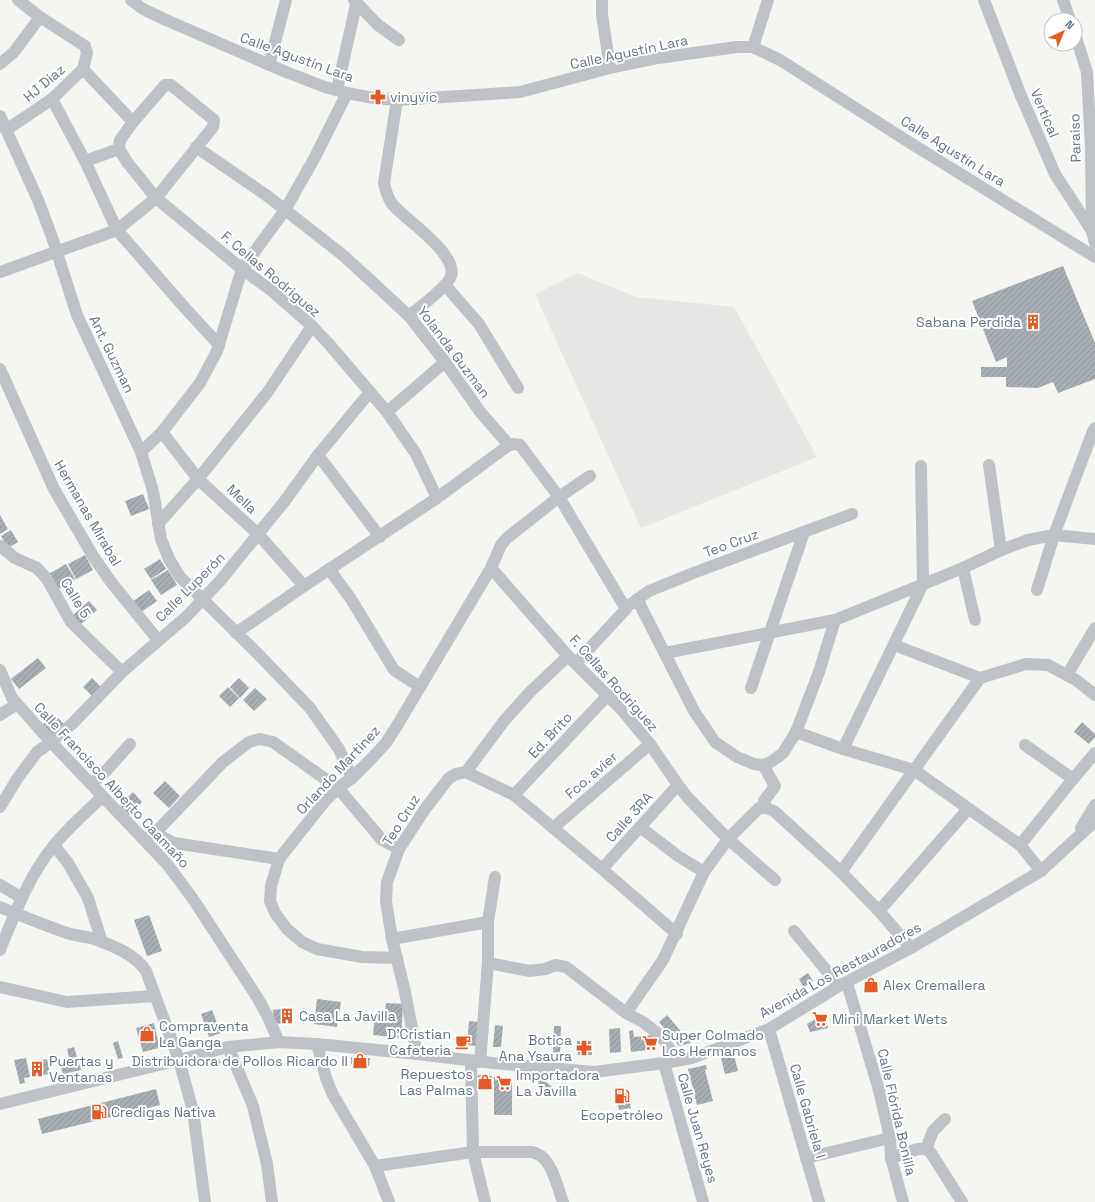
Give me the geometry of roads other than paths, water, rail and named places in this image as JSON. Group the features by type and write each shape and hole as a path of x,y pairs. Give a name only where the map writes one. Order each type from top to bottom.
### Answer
{"street":[{"path":"0,64 14,52 40,16 18,0"},
{"name":"Calle Agustín Lara","path":"131,0 143,9 166,20 269,65 325,87 374,98 397,100 520,92 610,68 658,58 730,48 753,47 780,60 912,144 1095,257"},
{"path":"269,65 286,0"},
{"path":"602,0 602,15 610,68"},
{"path":"753,47 768,0"},
{"name":"Vertical","path":"984,0 1021,96 1055,174 1092,230"},
{"path":"1062,0 1067,12"},
{"path":"356,1 378,25 399,40"},
{"path":"142,452 162,432 200,383 219,346 242,269 286,210 315,157 342,91 356,1"},
{"name":"HJ Diaz","path":"6,130 52,99 83,69 87,50 85,46 40,16"},
{"name":"Paraiso","path":"1081,52 1087,72 1091,147 1092,230 1095,243"},
{"path":"83,69 133,122"},
{"path":"0,272 117,230 156,198 213,127 214,120 171,85 165,85 133,122 120,140 119,149 85,161"},
{"path":"52,99 85,161 117,230 219,346"},
{"path":"397,100 384,182 387,195 393,205 439,247 451,263 451,276 445,285 409,316"},
{"name":"Ant. Guzman","path":"0,116 38,200 57,252 77,315 142,452 153,491 161,539 169,559 180,576 310,708 339,750 352,778"},
{"name":"Yolanda Guzman","path":"196,147 266,195 344,256 409,316 445,362 481,413 509,445 520,445 559,497 626,609"},
{"name":"F. Cellas Rodriguez","path":"119,149 127,162 156,198 242,269 272,291 312,326 387,412 416,454 437,498"},
{"path":"445,285 479,324 518,388"},
{"path":"158,524 198,479 267,393 312,326"},
{"path":"387,412 445,362"},
{"name":"Hermanas Mirabal","path":"0,369 54,489 81,536 111,582 158,640"},
{"name":"Calle Luperón","path":"0,807 37,752 51,742 122,672 186,617 220,581 259,535 318,455 370,392"},
{"path":"1037,590 1054,535 1095,428"},
{"name":"Mella","path":"162,432 198,479 259,535 304,586"},
{"path":"236,633 329,569 380,537 437,498 509,445"},
{"path":"318,455 380,537"},
{"path":"989,465 1001,550"},
{"path":"843,749 923,584 921,466"},
{"name":"Orlando Martinez","path":"397,958 362,956 317,949 302,942 287,929 275,913 270,901 271,886 279,859 325,801 338,788 352,778 386,743 491,568 501,545 507,538 559,497 590,476"},
{"name":"Teo Cruz","path":"626,609 649,590 852,514"},
{"path":"751,688 804,532"},
{"path":"665,653 835,620 1028,540 1054,535 1095,539"},
{"name":"Calle 5","path":"0,546 15,558 37,568 47,579 71,622 122,672"},
{"name":"F. Cellas Rodriguez","path":"491,568 572,659 622,710 650,744 688,798 728,839 776,880"},
{"path":"963,568 975,620"},
{"path":"329,569 351,599 394,670 420,687"},
{"path":"637,599 694,711 715,742 737,757 754,764 763,765 771,762 783,753 796,732 819,672 835,620"},
{"path":"626,609 617,620 572,659 530,692 504,721 466,772 514,795 676,934"},
{"path":"1067,675 1095,628"},
{"path":"894,645 980,678"},
{"path":"841,872 980,678 1026,664 1048,665 1076,680 1095,695"},
{"name":"Calle Francisco Alberto Caamaño","path":"0,670 12,698 51,742 102,797 150,836 167,864 257,997 279,1042"},
{"name":"Ed. Brito","path":"514,795 608,695"},
{"path":"0,715 17,704"},
{"path":"796,732 843,749 914,770 1020,845 1041,871"},
{"path":"279,859 174,843 150,836 223,762 249,742 260,739 273,742 338,788 382,840 398,849"},
{"path":"91,784 105,772 130,744"},
{"name":"Fco. avier","path":"553,828 650,744"},
{"path":"1025,745 1073,779"},
{"path":"1020,845 1095,754"},
{"path":"763,765 775,786 764,801 766,808"},
{"name":"Teo Cruz","path":"417,1054 412,1025 392,939 386,901 387,882 398,849 425,809 449,778 456,774 466,772"},
{"name":"Calle 3RA","path":"602,869 678,785"},
{"path":"0,950 32,877 65,832 102,797"},
{"path":"1074,840 1095,805"},
{"path":"626,1013 663,960 704,872 728,839 759,808 766,808 774,811 841,872 879,911 911,948"},
{"path":"879,911 968,809"},
{"name":"Avenida Los Restauradores","path":"0,1104 228,1047 279,1042 317,1044 594,1072 692,1058 768,1028 911,948 1041,871 1095,821"},
{"path":"640,827 678,856 704,872"},
{"path":"54,845 68,863 88,898 102,942"},
{"path":"485,1202 473,1152 476,1061 488,963 488,922 495,877"},
{"path":"0,885 22,898"},
{"path":"0,907 68,933 94,939 117,948 142,964 146,971 179,1060 193,1112 204,1202"},
{"path":"392,939 488,922"},
{"path":"794,931 843,985"},
{"path":"488,963 530,971 545,969 556,965 566,967 626,1013 643,1022 661,1036 678,1060"},
{"name":"Calle Flórida Bonilla","path":"843,985 879,1090 890,1138 891,1158 903,1202"},
{"path":"0,987 67,1002 154,996"},
{"name":"Calle Gabriela I","path":"768,1028 819,1202"},
{"path":"317,1044 326,1078 333,1095 375,1166 389,1202"},
{"path":"228,1047 253,1106 266,1164 272,1202"},
{"name":"Calle Juan Reyes","path":"664,1063 703,1202"},
{"path":"926,1149 933,1131 945,1120"},
{"path":"806,1158 890,1138"},
{"path":"891,1158 918,1149 926,1149 931,1153 962,1202"},
{"path":"375,1166 473,1152 532,1152 541,1156 547,1163 554,1176 563,1202"}],"place":[{"name":"vinyvic","path":"378,97"},
{"name":"Sabana Perdida","path":"1033,322"},
{"name":"Alex Cremallera","path":"871,985"},
{"name":"Casa La Javilla","path":"287,1016"},
{"name":"Mini Market Wets","path":"820,1019"},
{"name":"Compraventa La Ganga","path":"147,1034"},
{"name":"D'Cristian Cafeteria","path":"463,1042"},
{"name":"Super Colmado Los Hermanos","path":"650,1043"},
{"name":"Botica Ana Ysaura","path":"584,1048"},
{"name":"Distribuidora de Pollos Ricardo II","path":"360,1061"},
{"name":"Puertas y Ventanas","path":"37,1069"},
{"name":"Repuestos Las Palmas","path":"485,1082"},
{"name":"Importadora La Javilla","path":"504,1083"},
{"name":"Ecopetróleo","path":"622,1096"},
{"name":"Credigas Nativa","path":"99,1112"}]}
